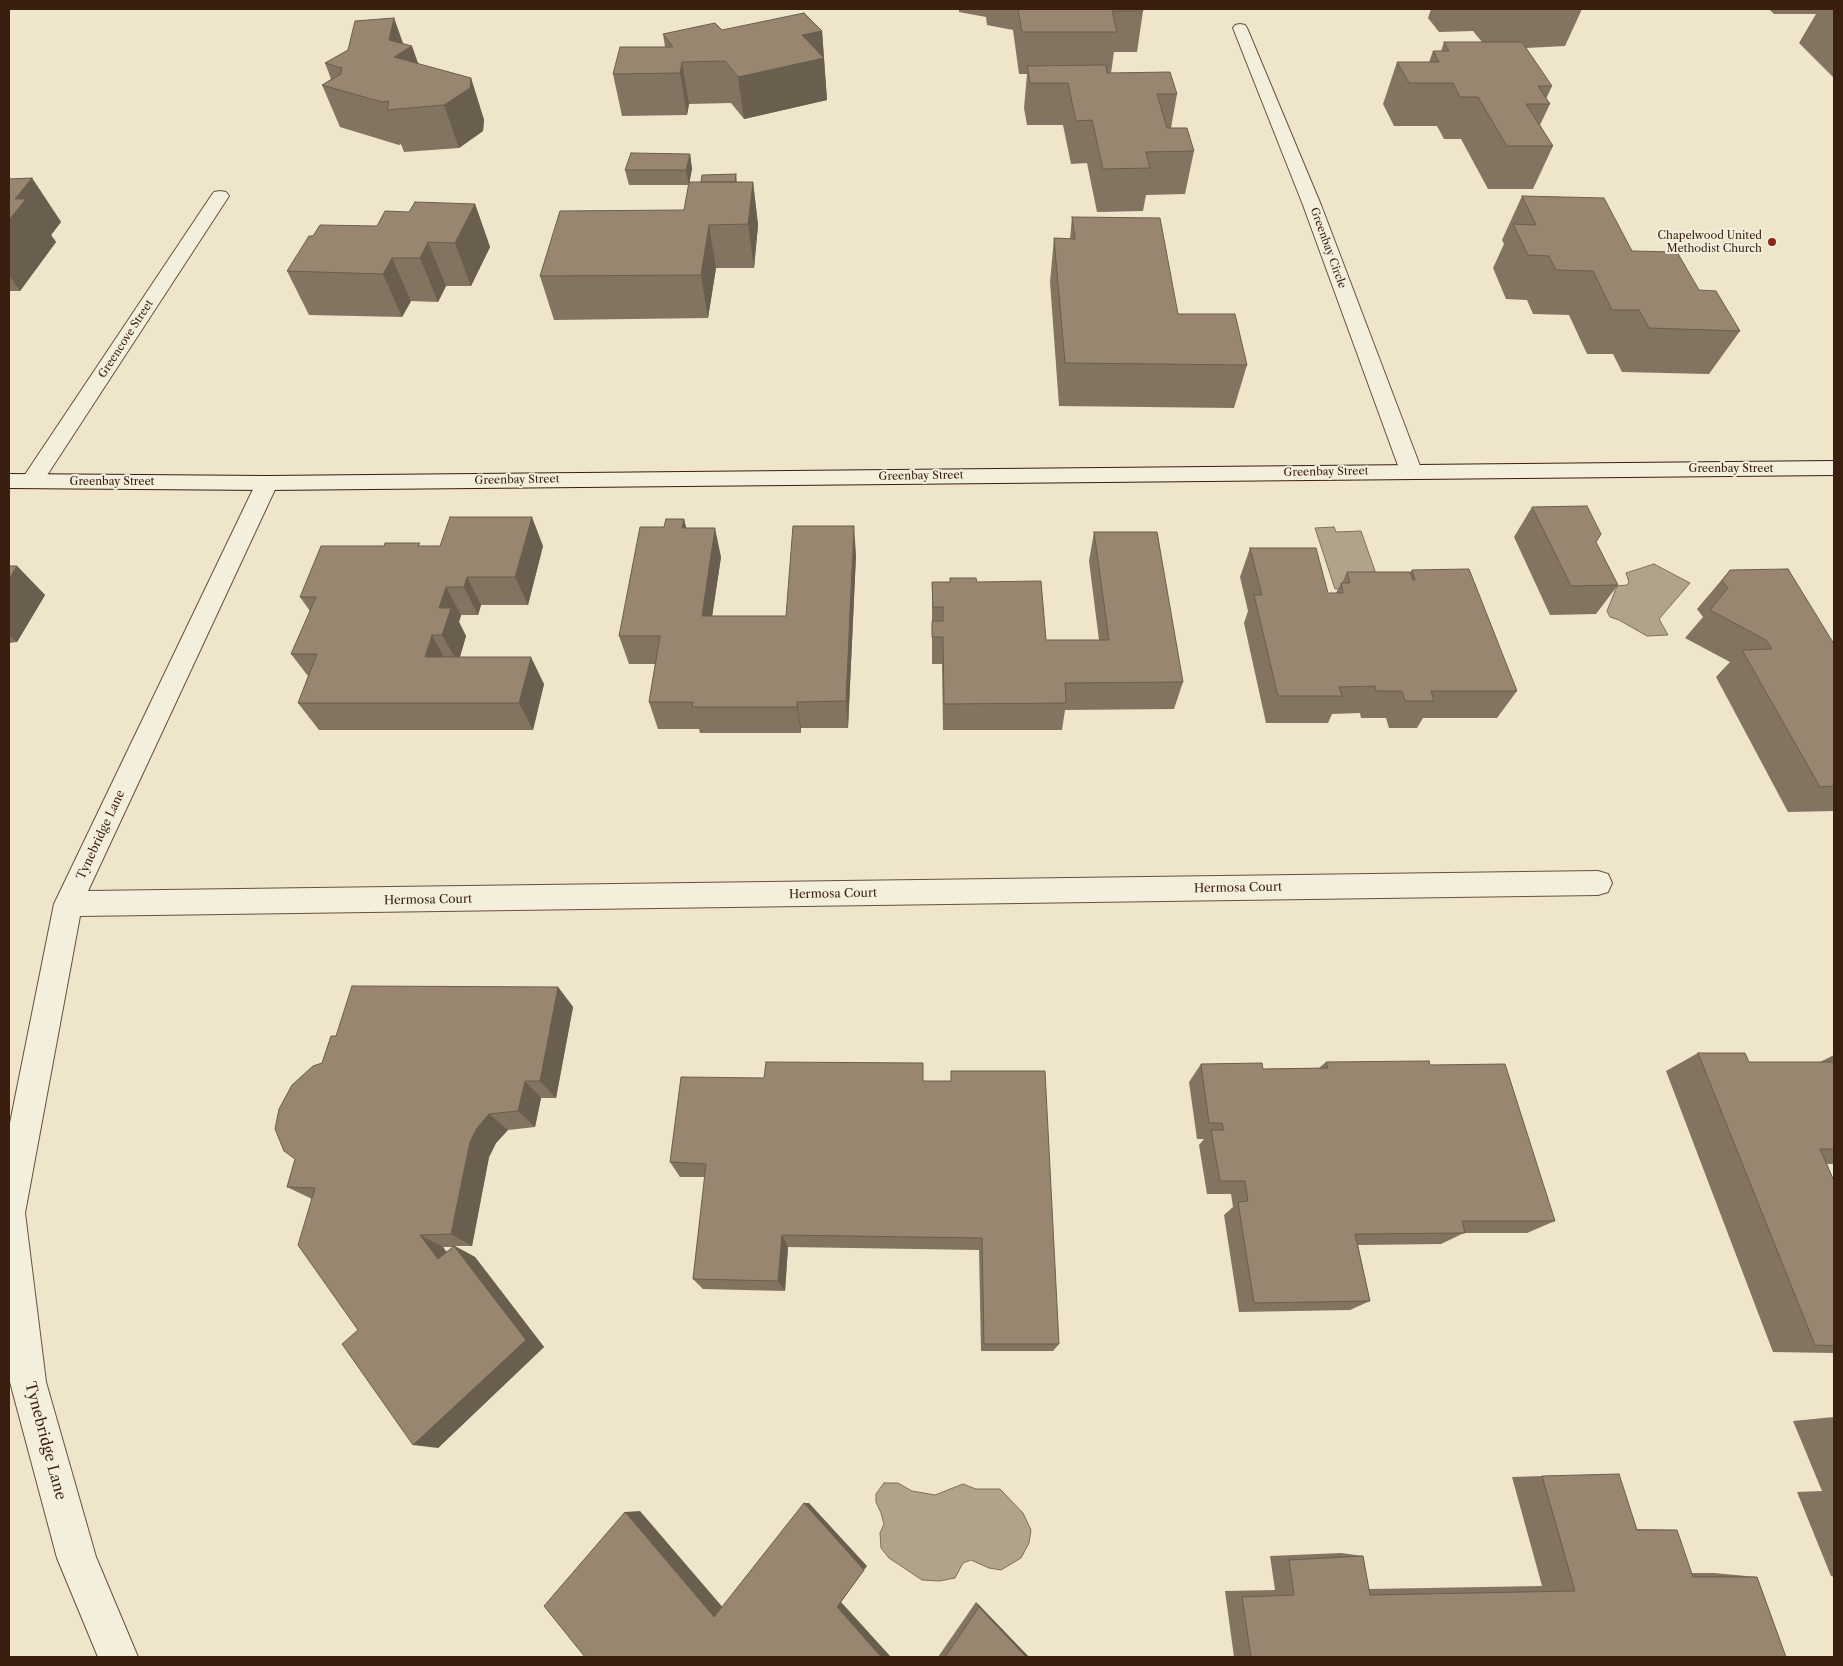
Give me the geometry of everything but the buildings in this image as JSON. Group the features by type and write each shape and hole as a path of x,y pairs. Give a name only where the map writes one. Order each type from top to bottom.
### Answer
{"street":[{"name":"Greenbay Circle","path":"1240,28 1312,205 1411,471"},
{"name":"Greencove Street","path":"32,481 220,196"},
{"name":"Greenbay Street","path":"9,481 268,483 1834,468"},
{"name":"Tynebridge Lane","path":"9,1211 68,904 268,483"},
{"name":"Hermosa Court","path":"68,904 1598,882"},
{"name":"Tynebridge Lane","path":"9,1215 28,1382 77,1558 118,1657"}],"shaded area":[{"path":"1334,527 1336,532 1361,531 1381,588 1335,589 1315,528"},
{"path":"1654,564 1690,583 1659,619 1668,635 1647,636 1610,617 1607,611 1617,586 1627,585 1629,582 1626,573"},
{"path":"884,1483 898,1483 912,1491 935,1495 963,1484 976,1489 1000,1489 1023,1513 1031,1530 1029,1543 1021,1558 1001,1570 989,1568 971,1560 963,1563 955,1578 939,1581 922,1580 889,1558 881,1548 880,1533 884,1524 876,1502 876,1494"}],"place":[{"name":"Chapelwood United Methodist Church","path":"1772,242"}]}
